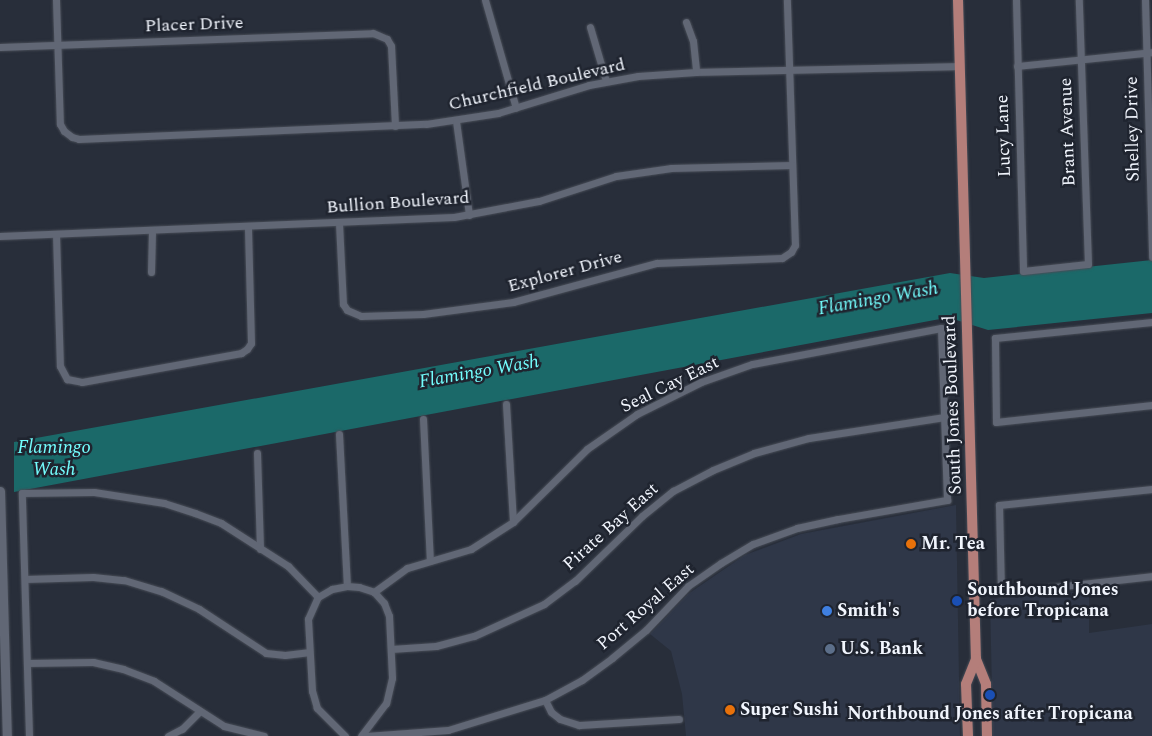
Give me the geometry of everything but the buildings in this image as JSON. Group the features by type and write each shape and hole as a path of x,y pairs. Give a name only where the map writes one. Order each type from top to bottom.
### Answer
{"main road":[{"name":"South Jones Boulevard","path":"958,0 976,659 986,684 988,736"},
{"path":"0,491 7,736"},
{"name":"South Jones Boulevard","path":"968,736 966,684 976,659"}],"street":[{"path":"56,0 57,46"},
{"path":"485,0 516,108"},
{"path":"787,0 792,165"},
{"name":"Lucy Lane","path":"1016,0 1023,271"},
{"name":"Brant Avenue","path":"1023,271 1088,264 1080,59 1080,0"},
{"name":"Shelley Drive","path":"1144,0 1149,52 1152,257"},
{"path":"686,22 693,41 696,72"},
{"path":"590,26 606,82"},
{"name":"Placer Drive","path":"0,47 373,34 387,39 391,46 395,126"},
{"name":"Churchfield Boulevard","path":"57,46 60,124 64,131 72,137 79,139 395,126 456,121 516,108 606,82 638,76 696,72 960,66"},
{"path":"1017,66 1149,52"},
{"path":"456,121 469,215"},
{"name":"Bullion Boulevard","path":"0,236 339,223 469,215 539,201 616,176 671,168 792,165"},
{"name":"Explorer Drive","path":"339,223 343,304 347,310 361,316 464,310 554,293 628,270 657,264 782,258 791,252 795,245 792,165"},
{"path":"56,234 60,366 67,379 82,382 241,353 247,349 251,343 248,227"},
{"path":"151,272 152,230"},
{"path":"1152,322 995,338 996,422 1152,406"},
{"name":"Seal Cay East","path":"374,592 407,568 471,549 513,522 587,449 637,414 701,382 752,364 941,328 944,417"},
{"path":"506,404 513,522"},
{"name":"Port Royal East","path":"366,736 448,730 545,700 582,680 612,658 646,630 688,586 721,563 754,544 797,528 838,518 947,500 944,417"},
{"name":"Pirate Bay East","path":"391,649 436,646 474,636 544,604 575,581 642,516 674,491 754,453 809,438 944,417"},
{"path":"422,420 430,561"},
{"path":"339,434 347,586"},
{"path":"257,453 260,549"},
{"path":"1152,489 999,505 1001,593 1152,576"},
{"path":"29,736 22,493 94,492 164,503 221,523 288,566 318,597"},
{"path":"24,579 93,577 124,580 161,591 199,610 266,653 285,655 308,652"},
{"path":"345,736 317,708 312,691 308,652 308,619 318,597 332,589 347,586 360,587 374,592 384,603 389,616 392,678 386,703 361,736"},
{"path":"27,663 94,662 123,668 154,681 199,712 224,726 264,736"},
{"path":"545,700 552,712 560,719 579,725 678,720"},
{"path":"168,736 182,729 199,712"}],"shaded area":[{"path":"956,505 960,736 686,736 682,694 671,651 650,634 688,594 745,555 801,534"},
{"path":"1089,591 1089,633 1152,624 1152,736 993,736 990,599"}],"water":[{"name":"Flamingo Wash","path":"1152,260 1152,313 988,330 950,318 940,319 14,492 14,442 950,273 984,278"}],"place":[{"name":"Mr. Tea","path":"911,544"},
{"name":"Southbound Jones before Tropicana","path":"957,601"},
{"name":"Smith's","path":"827,611"},
{"name":"U.S. Bank","path":"830,649"},
{"name":"Northbound Jones after Tropicana","path":"990,695"},
{"name":"Super Sushi","path":"730,710"}]}
